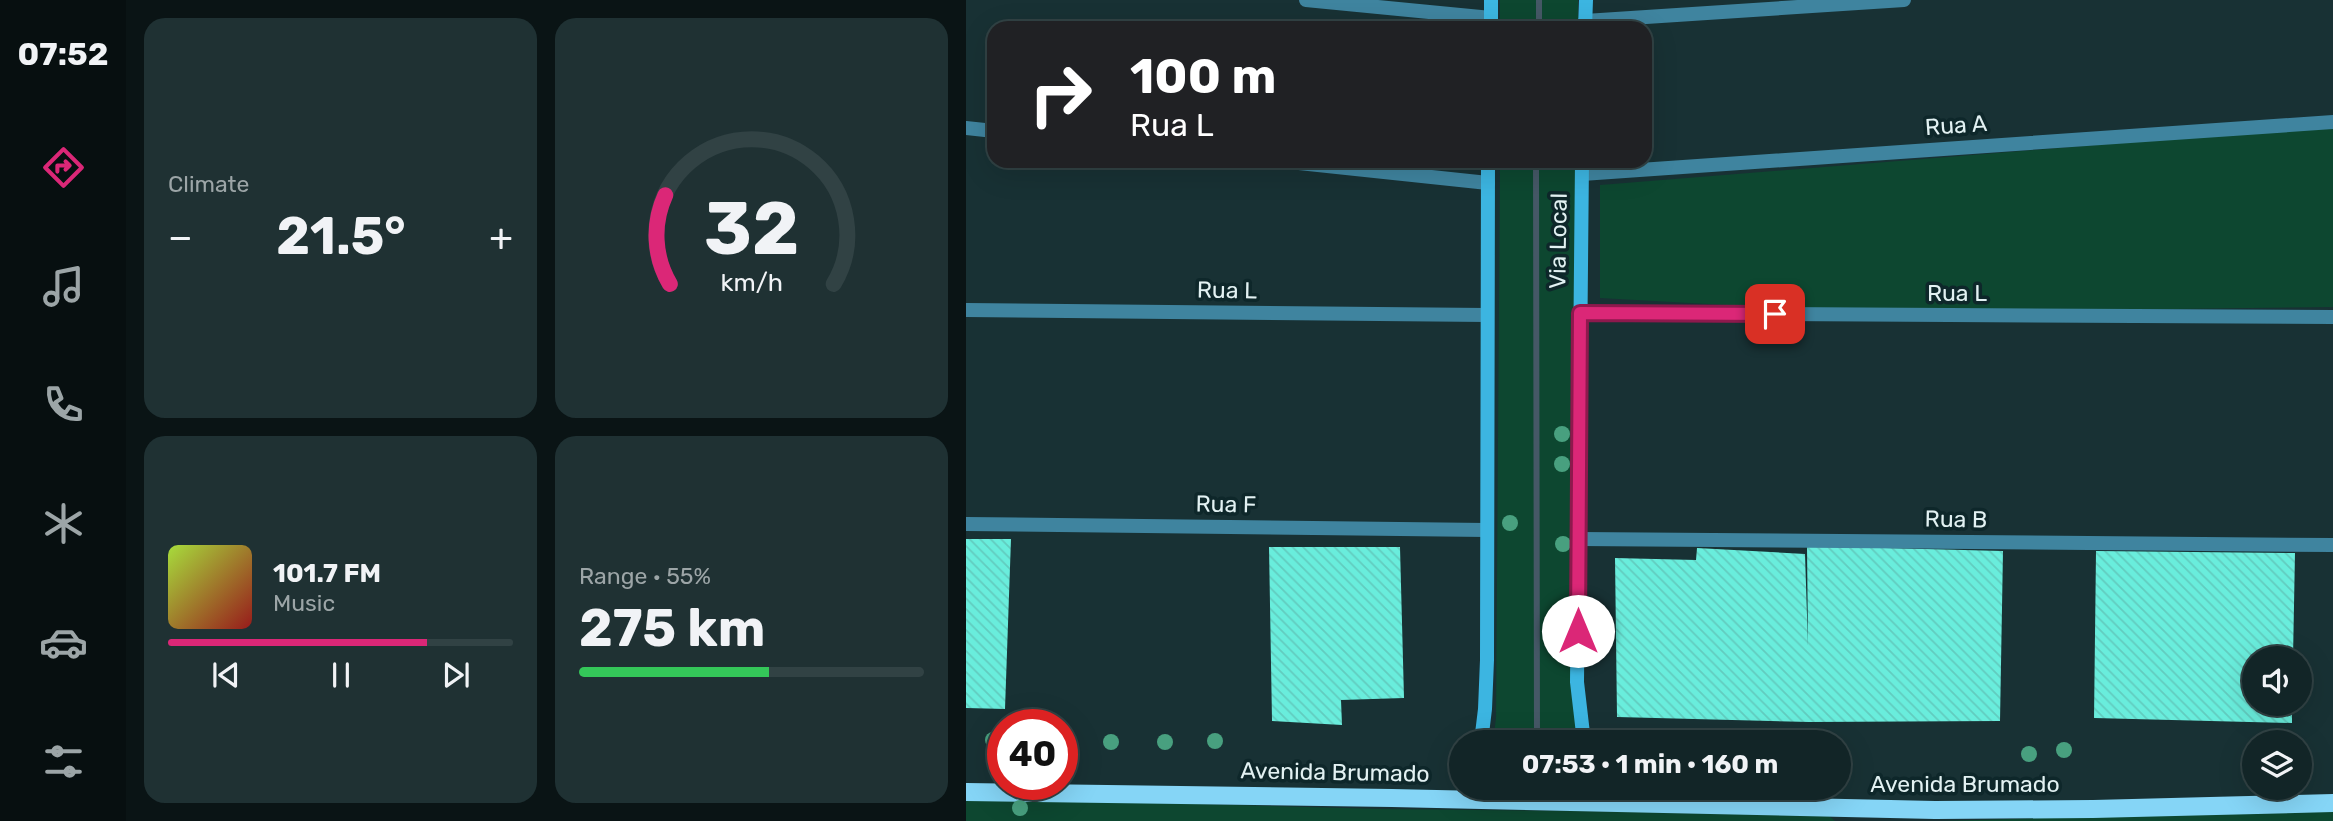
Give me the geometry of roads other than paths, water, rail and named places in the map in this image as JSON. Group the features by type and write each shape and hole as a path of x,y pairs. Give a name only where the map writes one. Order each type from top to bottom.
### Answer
{"main road":[{"name":"Avenida Brumado","path":"966,792 1449,793"},
{"name":"Avenida Brumado","path":"1573,800 1634,804 1935,810 2333,803"},
{"path":"1822,808 1845,821"},
{"path":"1902,821 1913,815 1935,810"}],"street":[{"path":"1306,0 1475,21"},
{"path":"1491,0 1491,21"},
{"path":"1585,21 1586,0"},
{"path":"1636,21 1904,0"},
{"name":"Rua A","path":"1652,164 2333,122"},
{"path":"966,128 987,130"},
{"path":"1346,168 1488,183"},
{"path":"1482,730 1486,697 1488,168"},
{"name":"Via Local","path":"1582,168 1577,682 1583,730"},
{"name":"Rua L","path":"966,310 1487,315"},
{"name":"Rua L","path":"1580,313 2333,317"},
{"name":"Rua F","path":"966,524 1486,530"},
{"name":"Rua B","path":"1579,539 2333,545"},
{"path":"1629,800 1634,804"}],"waterway":[{"path":"1539,0 1539,21"},
{"path":"1536,168 1537,730"}]}
